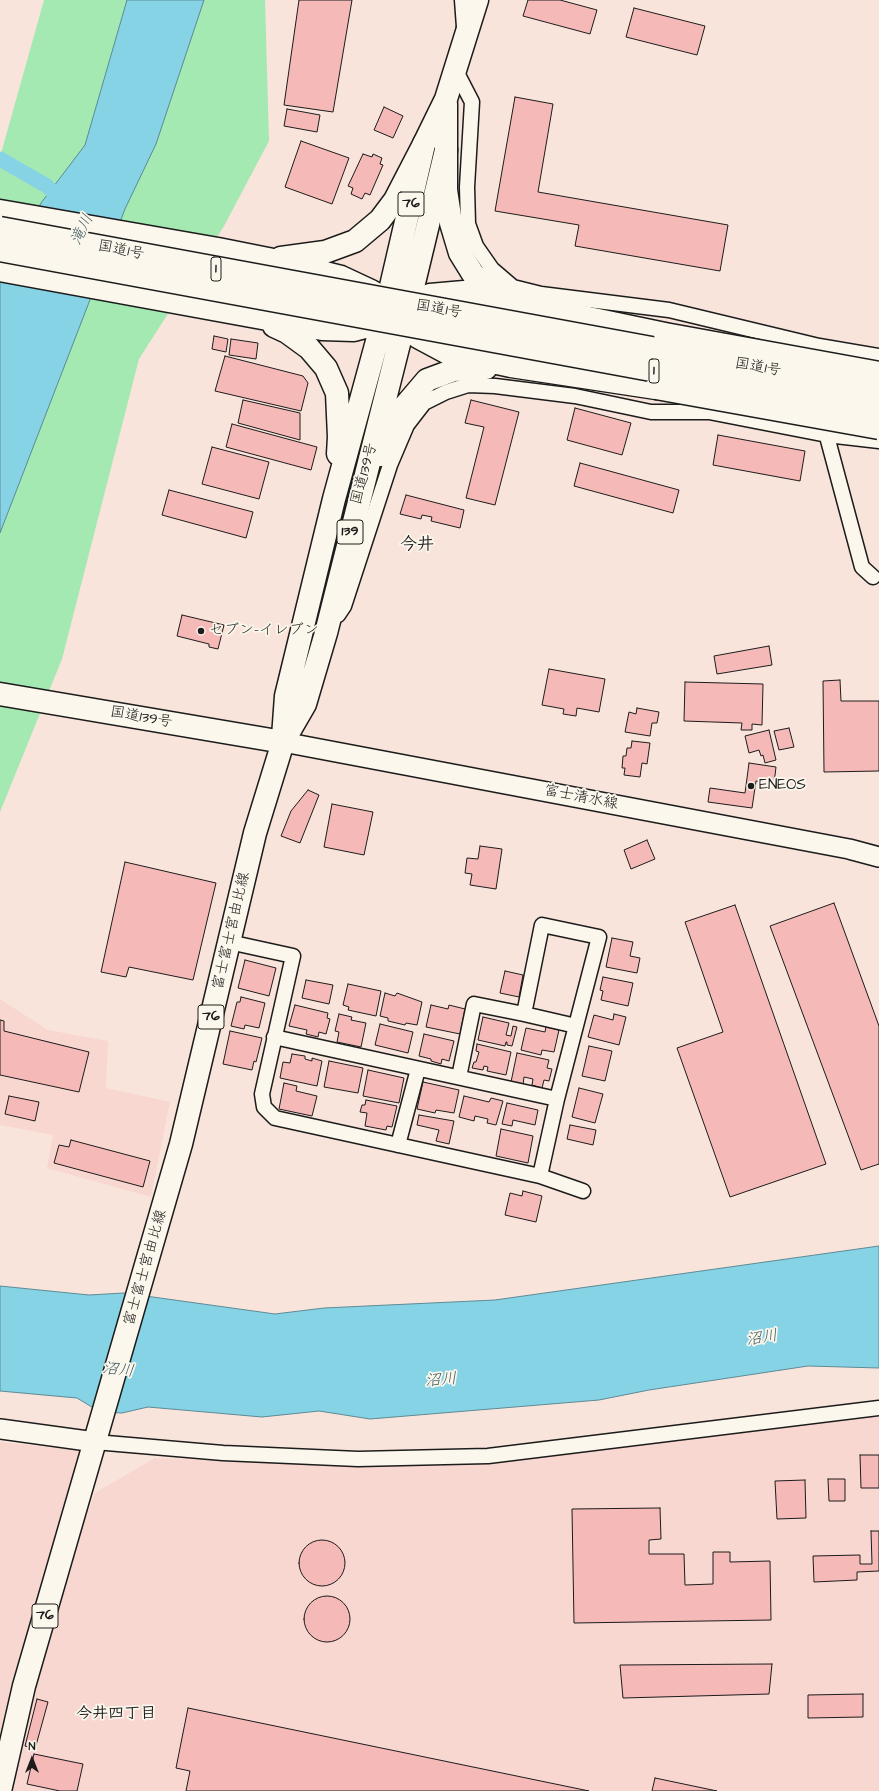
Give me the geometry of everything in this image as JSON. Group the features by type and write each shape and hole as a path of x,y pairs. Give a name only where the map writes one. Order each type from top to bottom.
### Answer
{"main road":[{"name":"76","path":"395,314 424,144 446,99 477,0"},
{"name":"76","path":"395,314 446,150 446,99"},
{"name":"1","path":"268,260 325,252 355,241 380,220 396,200 424,144"},
{"path":"446,150 446,190 451,223 460,253 473,274 505,300"},
{"name":"1","path":"0,211 218,249 341,277 371,290 418,337 446,352 511,366 656,388 879,428"},
{"name":"国道1号","path":"0,228 432,309 879,390"},
{"name":"国道1号","path":"0,250 879,412"},
{"path":"0,270 322,330 354,330 395,314 430,295 464,292 665,334 879,373"},
{"name":"国道139号","path":"283,742 286,696 334,499 395,314"},
{"name":"国道139号","path":"283,742 305,704 326,633 356,507 395,314"},
{"path":"257,318 287,332 309,348 326,368 337,393 339,437 334,499"},
{"name":"1","path":"356,507 404,407 427,380 454,370 511,366"},
{"name":"国道139号","path":"5,695 283,742"},
{"name":"富士清水線","path":"283,742 849,849 879,857"},
{"name":"富士富士宮由比線","path":"0,1791 24,1686 182,1144 255,833 283,742"},
{"path":"0,1429 97,1438"}],"street":[{"path":"462,0 465,41"},
{"path":"456,71 472,102 467,187 468,224 476,246 492,269 513,287 541,294 669,310 820,351 879,356"},
{"path":"326,633 344,606 390,465 407,425 424,403 446,392 468,385 495,386 575,396 651,412 709,412 879,442"},
{"path":"826,432 862,567 874,576"},
{"path":"524,1014 542,925 599,937 557,1099 540,1176"},
{"path":"229,942 293,956 262,1094 264,1108 275,1118 540,1176 583,1191"},
{"path":"459,1077 474,1004 576,1026"},
{"path":"274,1037 557,1099"},
{"path":"398,1145 418,1069"},
{"path":"97,1438 223,1453 358,1459 488,1456 879,1408"}],"shaded area":[{"path":"0,999 48,1030 108,1041 106,1088 170,1102 151,1197 47,1168 53,1135 0,1125"},
{"path":"879,1413 879,1791 11,1791 55,1599 95,1493 155,1458 344,1465 512,1458"},
{"path":"0,1442 82,1451 0,1756"}],"green space":[{"path":"44,0 265,0 269,141 224,226 139,359 62,659 0,812 0,157"}],"water":[{"name":"滝川","path":"127,0 204,0 156,144 125,209 0,533 0,277 41,203 85,145"},
{"name":"沼川","path":"879,1246 879,1368 808,1366 649,1390 599,1400 370,1419 319,1411 262,1417 148,1407 122,1413 100,1412 77,1398 0,1391 0,1286 89,1295 124,1293 275,1314 324,1308 495,1300"}],"building":[{"path":"299,0 352,0 333,112 284,105"},
{"path":"528,0 560,0 597,10 590,34 523,16"},
{"path":"634,8 705,26 697,55 626,37"},
{"path":"515,97 553,104 538,192 728,225 720,271 575,246 579,225 495,211"},
{"path":"384,107 403,116 393,138 374,130"},
{"path":"287,109 320,115 317,132 284,126"},
{"path":"301,141 349,158 332,204 285,187"},
{"path":"363,154 372,157 373,154 382,158 380,164 383,165 370,195 365,193 362,199 351,194 353,188 348,186"},
{"path":"214,336 228,339 226,352 212,349"},
{"path":"231,339 258,343 256,359 229,355"},
{"path":"225,356 303,376 308,383 301,411 215,391"},
{"path":"243,400 300,413 300,440 238,423"},
{"path":"471,400 519,412 495,505 466,498 484,427 465,423"},
{"path":"575,408 631,423 622,455 567,440"},
{"path":"232,424 317,447 311,470 226,447"},
{"path":"718,435 805,451 800,481 713,465"},
{"path":"212,447 269,462 259,499 202,484"},
{"path":"580,463 679,490 673,513 574,486"},
{"path":"169,490 253,512 246,538 162,515"},
{"path":"406,495 464,510 460,528 431,521 432,517 422,515 421,519 400,514"},
{"name":"セブン-イレブン","path":"182,615 224,625 218,649 209,647 209,644 177,636"},
{"path":"769,646 772,665 717,674 714,656"},
{"path":"549,669 605,679 599,712 577,708 576,716 563,714 564,709 542,705"},
{"path":"840,680 841,701 879,701 879,771 824,772 823,681"},
{"path":"685,682 763,684 762,725 752,724 752,730 741,730 742,723 684,721"},
{"path":"637,708 659,712 657,723 652,723 650,736 625,732 629,712 636,714"},
{"path":"789,728 794,747 779,750 774,731"},
{"path":"769,730 776,760 765,763 763,755 761,756 759,750 749,753 745,736"},
{"path":"632,741 650,743 647,764 642,763 640,777 624,775 625,768 622,768 623,756 626,756 627,748 631,748"},
{"name":"ENEOS","path":"749,763 776,767 774,784 756,781 752,808 708,802 710,788 745,793"},
{"path":"308,790 319,795 300,843 281,836 291,811"},
{"path":"332,804 373,812 364,855 324,847"},
{"path":"647,840 655,859 631,869 624,850"},
{"path":"480,846 502,849 496,889 470,885 472,874 465,873 467,858 478,859"},
{"path":"125,862 216,883 193,980 129,967 126,977 101,972"},
{"path":"834,903 879,1026 879,1164 861,1170 770,926"},
{"path":"735,905 826,1164 730,1197 677,1048 723,1032 685,922"},
{"path":"612,938 633,942 630,956 640,958 637,973 606,967"},
{"path":"245,960 276,968 269,996 238,988"},
{"path":"505,971 523,975 519,997 500,993"},
{"path":"603,977 633,983 628,1006 601,1000 603,991 600,990"},
{"path":"306,980 333,985 329,1004 302,998"},
{"path":"348,984 381,991 376,1016 348,1010 349,1007 343,1005"},
{"path":"385,993 395,996 397,993 422,1002 417,1025 406,1023 405,1025 388,1021 388,1018 380,1016"},
{"path":"241,997 265,1003 259,1028 245,1025 244,1029 231,1026 237,1002 240,1002"},
{"path":"295,1005 328,1013 327,1018 330,1019 326,1034 319,1032 318,1037 306,1034 307,1030 289,1026"},
{"path":"431,1005 448,1009 449,1005 465,1009 460,1034 426,1027"},
{"path":"339,1014 352,1017 351,1020 366,1023 361,1047 337,1042 339,1032 335,1031"},
{"path":"614,1014 626,1017 619,1045 588,1037 594,1015 613,1020"},
{"path":"483,1017 509,1023 506,1035 511,1036 513,1026 517,1027 512,1046 507,1045 507,1042 505,1046 478,1040"},
{"path":"0,1020 4,1021 4,1031 89,1052 79,1092 0,1075"},
{"path":"380,1024 413,1032 408,1053 375,1045"},
{"path":"546,1027 559,1030 554,1052 542,1050 541,1055 521,1050 526,1028 545,1032"},
{"path":"230,1031 262,1038 256,1062 254,1061 252,1070 223,1064"},
{"path":"424,1034 454,1041 449,1061 442,1059 441,1064 431,1061 431,1059 419,1056"},
{"path":"477,1044 511,1052 506,1075 487,1071 488,1067 484,1066 483,1070 472,1068 474,1062 476,1062 479,1052 476,1051"},
{"path":"589,1046 612,1051 605,1081 582,1076"},
{"path":"517,1053 549,1060 547,1068 552,1069 549,1081 544,1080 542,1088 532,1085 533,1079 524,1077 523,1085 511,1082"},
{"path":"292,1054 305,1056 305,1059 312,1061 312,1058 322,1061 317,1086 280,1078 283,1062 290,1063"},
{"path":"329,1061 363,1068 358,1093 324,1087"},
{"path":"368,1070 404,1078 399,1103 363,1096"},
{"path":"423,1082 459,1090 454,1113 436,1110 435,1113 417,1109"},
{"path":"284,1083 297,1086 296,1091 317,1096 312,1116 279,1109"},
{"path":"579,1088 603,1094 595,1123 572,1117"},
{"path":"9,1096 39,1102 35,1121 5,1114"},
{"path":"464,1096 489,1102 491,1098 503,1101 496,1125 487,1123 488,1119 475,1116 474,1121 459,1117"},
{"path":"366,1100 397,1106 392,1127 387,1126 386,1130 365,1126 367,1113 360,1112 362,1105 365,1105"},
{"path":"507,1103 538,1110 535,1125 513,1120 512,1126 502,1124"},
{"path":"419,1115 454,1121 449,1144 436,1141 439,1130 417,1125"},
{"path":"570,1125 596,1130 593,1145 567,1139"},
{"path":"501,1129 533,1136 528,1163 496,1156"},
{"path":"71,1140 150,1161 143,1187 54,1163 59,1145 69,1147"},
{"path":"523,1191 542,1196 536,1222 505,1215 510,1193 522,1196"},
{"path":"860,1455 879,1455 879,1488 861,1488"},
{"path":"828,1479 845,1479 845,1501 829,1501"},
{"path":"805,1480 806,1518 777,1519 775,1481"},
{"path":"660,1508 661,1539 649,1540 649,1554 684,1554 685,1585 713,1584 713,1552 730,1552 730,1562 770,1561 771,1620 574,1623 572,1509"},
{"path":"871,1531 879,1531 879,1571 857,1572 857,1580 814,1582 813,1556 860,1555 860,1564 872,1564"},
{"path":"322,1540 335,1544 341,1550 345,1563 341,1576 335,1582 322,1586 309,1582 303,1576 299,1563 303,1550 309,1544"},
{"path":"327,1596 340,1600 346,1606 350,1619 346,1632 340,1638 327,1642 314,1638 308,1632 304,1619 308,1606 314,1600"},
{"path":"772,1664 769,1694 623,1698 620,1665"},
{"path":"863,1694 863,1717 808,1718 808,1695"},
{"path":"37,1699 48,1702 35,1749 25,1746"},
{"path":"188,1708 589,1791 186,1791 190,1771 176,1768"},
{"path":"34,1754 83,1764 77,1791 60,1791 27,1784"},
{"path":"655,1778 717,1791 652,1791"}],"waterway":[{"path":"0,159 47,186 65,204"}],"place":[{"name":"セブン-イレブン","path":"201,631"},
{"name":"ENEOS","path":"751,786"}],"district":[{"name":"今井","path":"417,545"},
{"name":"今井四丁目","path":"116,1715"}]}
